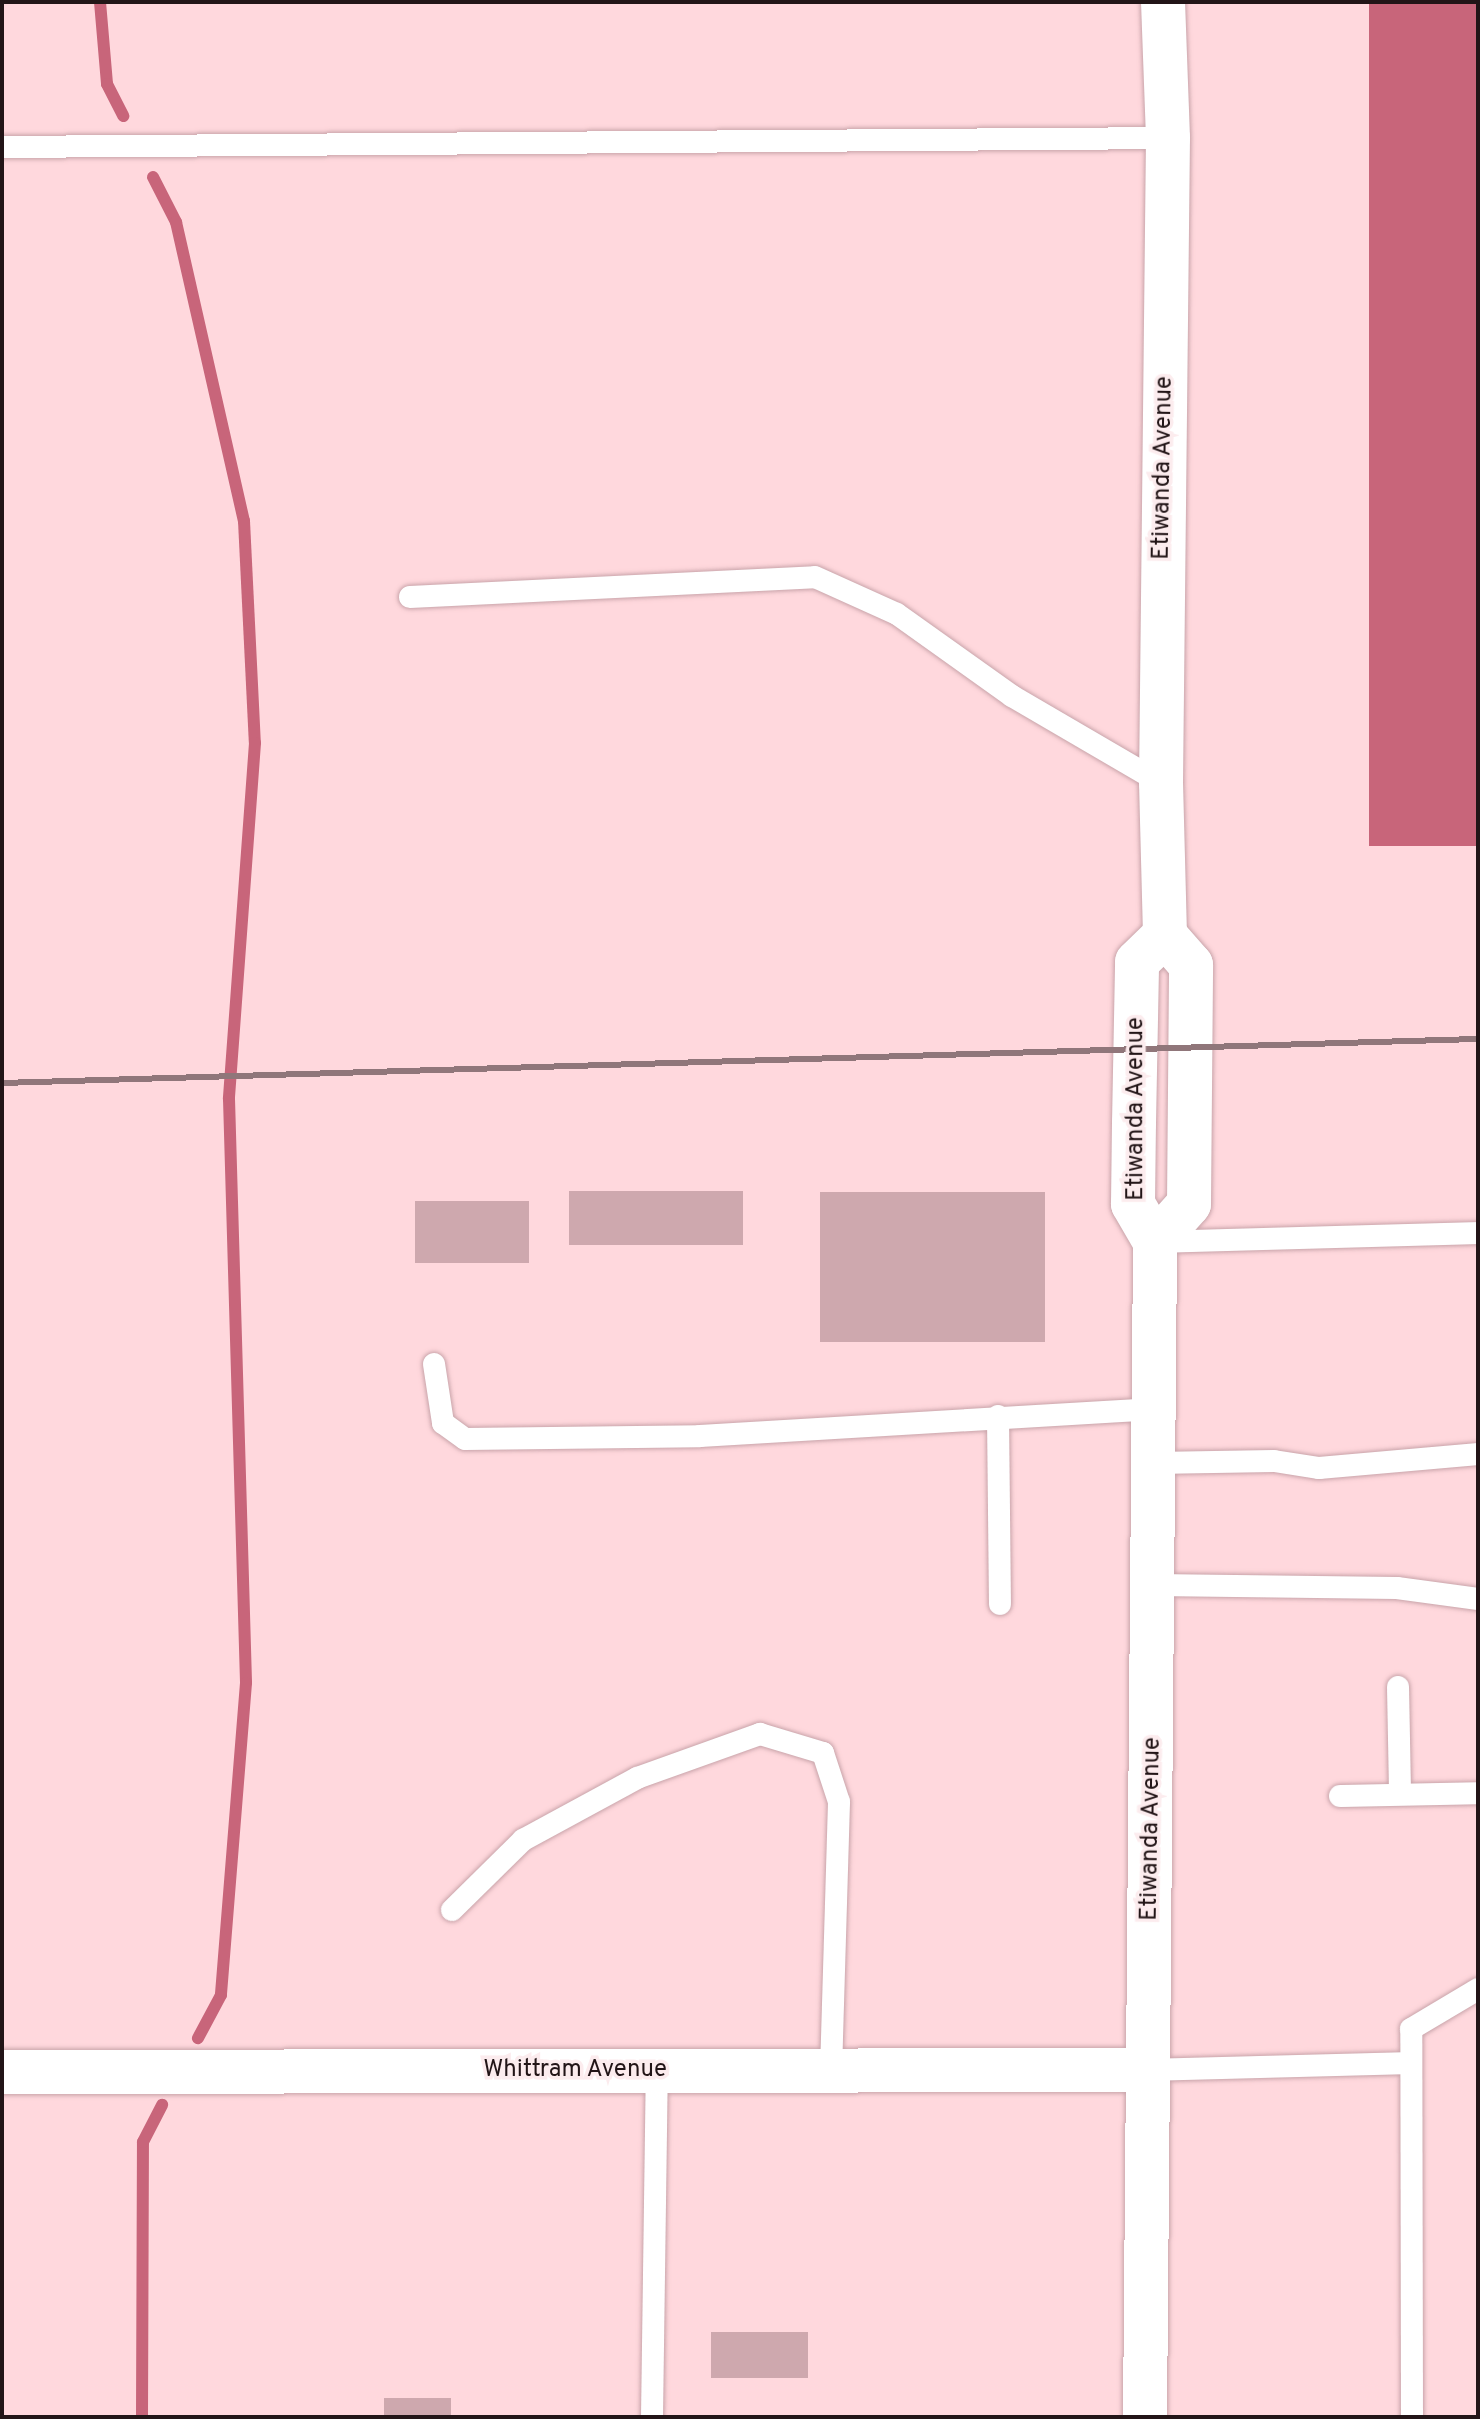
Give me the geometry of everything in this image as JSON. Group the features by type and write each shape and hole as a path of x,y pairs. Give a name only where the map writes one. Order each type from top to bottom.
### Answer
{"main road":[{"name":"Etiwanda Avenue","path":"1145,2417 1155,1242 1189,1204 1191,965 1165,935 1161,783 1168,138 1163,2"},
{"name":"Whittram Avenue","path":"2,2072 1147,2070"}],"lane":[{"path":"2,147 1168,138"},
{"path":"410,597 815,577 897,614 1012,696 1161,783"},
{"path":"1155,1242 1478,1233"},
{"path":"434,1364 443,1423 465,1439 700,1436 1155,1409"},
{"path":"998,1416 1000,1604"},
{"path":"1154,1463 1274,1461 1319,1468 1478,1454"},
{"path":"1154,1585 1397,1588 1478,1599"},
{"path":"1398,1687 1400,1794"},
{"path":"452,1910 523,1840 637,1778 760,1734 823,1753 839,1802 831,2071"},
{"path":"1340,1796 1478,1793"},
{"path":"1412,2417 1411,2029 1478,1989"},
{"path":"1147,2070 1411,2063"},
{"path":"652,2417 657,2071"}],"shaded area":[{"path":"1369,2 1478,2 1478,846 1369,846"}],"building":[{"path":"569,1191 743,1191 743,1245 569,1245"},
{"path":"820,1192 1045,1192 1045,1342 820,1342"},
{"path":"415,1201 529,1201 529,1263 415,1263"},
{"path":"711,2332 808,2332 808,2378 711,2378"},
{"path":"384,2398 451,2398 451,2417 384,2417"}],"waterway":[{"path":"100,2 107,84 123,116"},
{"path":"153,177 176,222 244,521 255,743 229,1099 246,1683 221,1995 198,2038"},
{"path":"142,2417 143,2142 162,2105"}],"railway":[{"path":"2,1083 1478,1039"}]}
